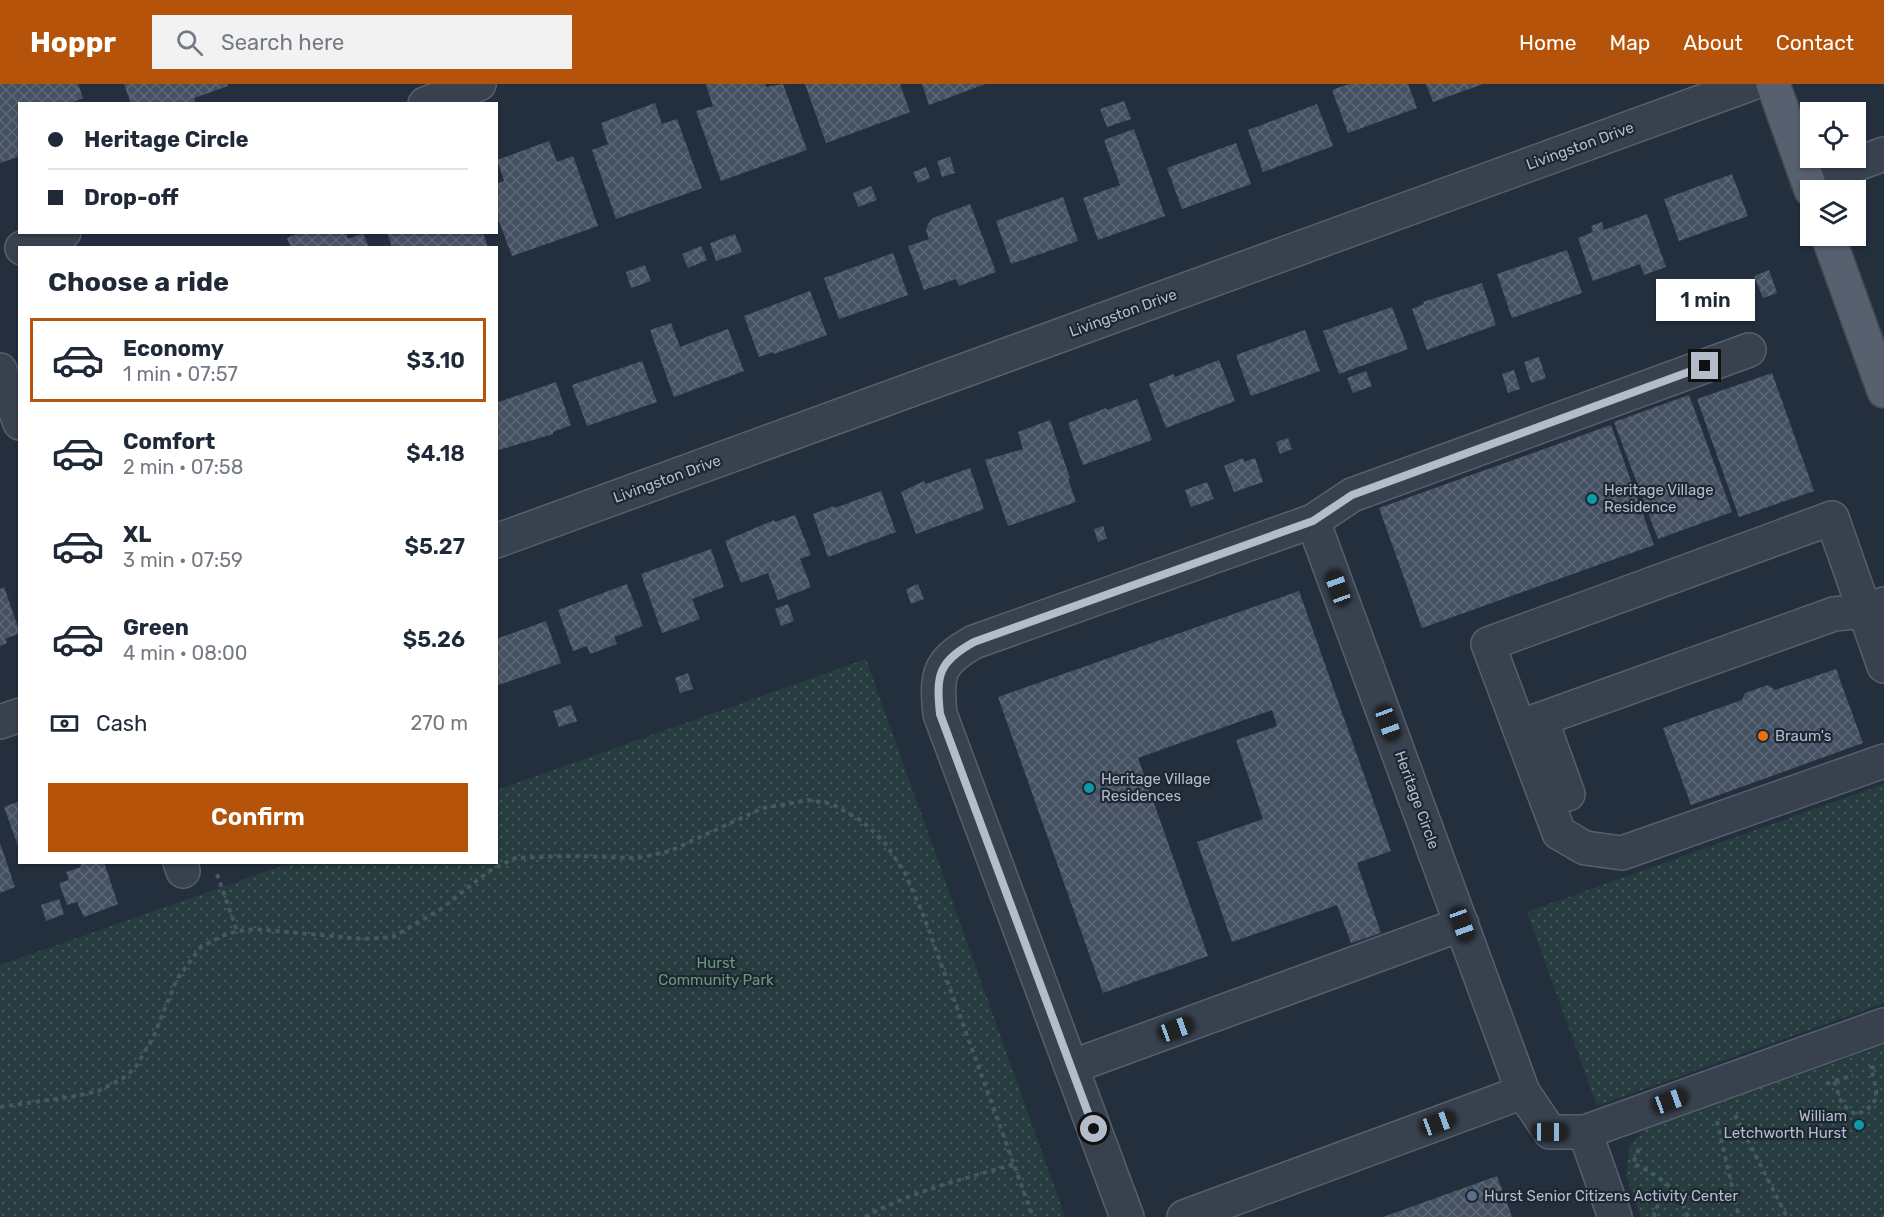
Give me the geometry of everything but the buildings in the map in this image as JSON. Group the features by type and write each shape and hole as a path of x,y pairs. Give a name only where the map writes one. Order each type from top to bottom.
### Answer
{"main road":[{"path":"1773,84 1808,180"},
{"path":"1832,246 1884,391"}],"street":[{"path":"430,102 479,84"},
{"name":"Livingston Drive","path":"498,540 1750,84"},
{"path":"1824,180 1884,154"},
{"path":"26,246 59,234"},
{"path":"0,255 18,249"},
{"path":"1127,1217 940,714 938,687 942,668 955,652 974,642 1313,521 1352,495 1749,350"},
{"path":"0,370 18,418"},
{"path":"1884,666 1874,607 1832,518 1488,644 1576,817 1588,831 1607,839 1631,836 1884,742"},
{"name":"Heritage Circle","path":"1313,521 1524,1092 1550,1132 1585,1132 1884,1025"},
{"path":"1530,723 1834,614 1874,607"},
{"path":"0,722 18,716"},
{"path":"1530,723 1559,833 1585,848 1622,853 1884,760"},
{"path":"1071,1067 1462,924"},
{"path":"1184,1217 1524,1092"},
{"path":"1585,1132 1616,1217"}],"path":[{"path":"0,1107 98,1091 122,1079 135,1068 153,1038 177,979 201,948 222,936 255,929 363,939 393,937 441,909 489,871 515,858 567,856 638,858 670,851 763,808 809,800 832,804 862,821 885,843 905,873 924,917 1033,1217"},
{"path":"182,867 205,864"},
{"path":"213,864 237,931"},
{"path":"1823,1085 1834,1081 1842,1104 1856,1114 1870,1108 1875,1100 1876,1089 1870,1068 1877,1066"},
{"path":"1708,1125 1746,1111"},
{"path":"1735,1115 1786,1217"},
{"path":"1717,1121 1739,1217"},
{"path":"1641,1146 1633,1163 1666,1182 1682,1202 1688,1217"},
{"path":"866,1217 883,1207 929,1189 1014,1164"},
{"path":"1655,1217 1654,1213 1659,1203 1673,1191"}],"green space":[{"name":"Hurst Community Park","path":"866,659 1065,1217 0,1217 0,965 288,864 498,864 498,790"},
{"path":"1884,784 1884,1003 1597,1106 1527,912"},
{"path":"1884,1045 1884,1217 1641,1217 1626,1175 1630,1145 1646,1129"}],"place":[{"name":"Heritage Village Residence","path":"1592,499"},
{"name":"Braum's","path":"1763,736"},
{"name":"Heritage Village Residences","path":"1089,788"},
{"name":"William Letchworth Hurst","path":"1859,1125"},
{"name":"Hurst Senior Citizens Activity Center","path":"1472,1196"}],"route":[{"path":"1094,1129 940,714 938,687 942,668 955,652 974,642 1313,521 1352,495 1705,366"}]}
